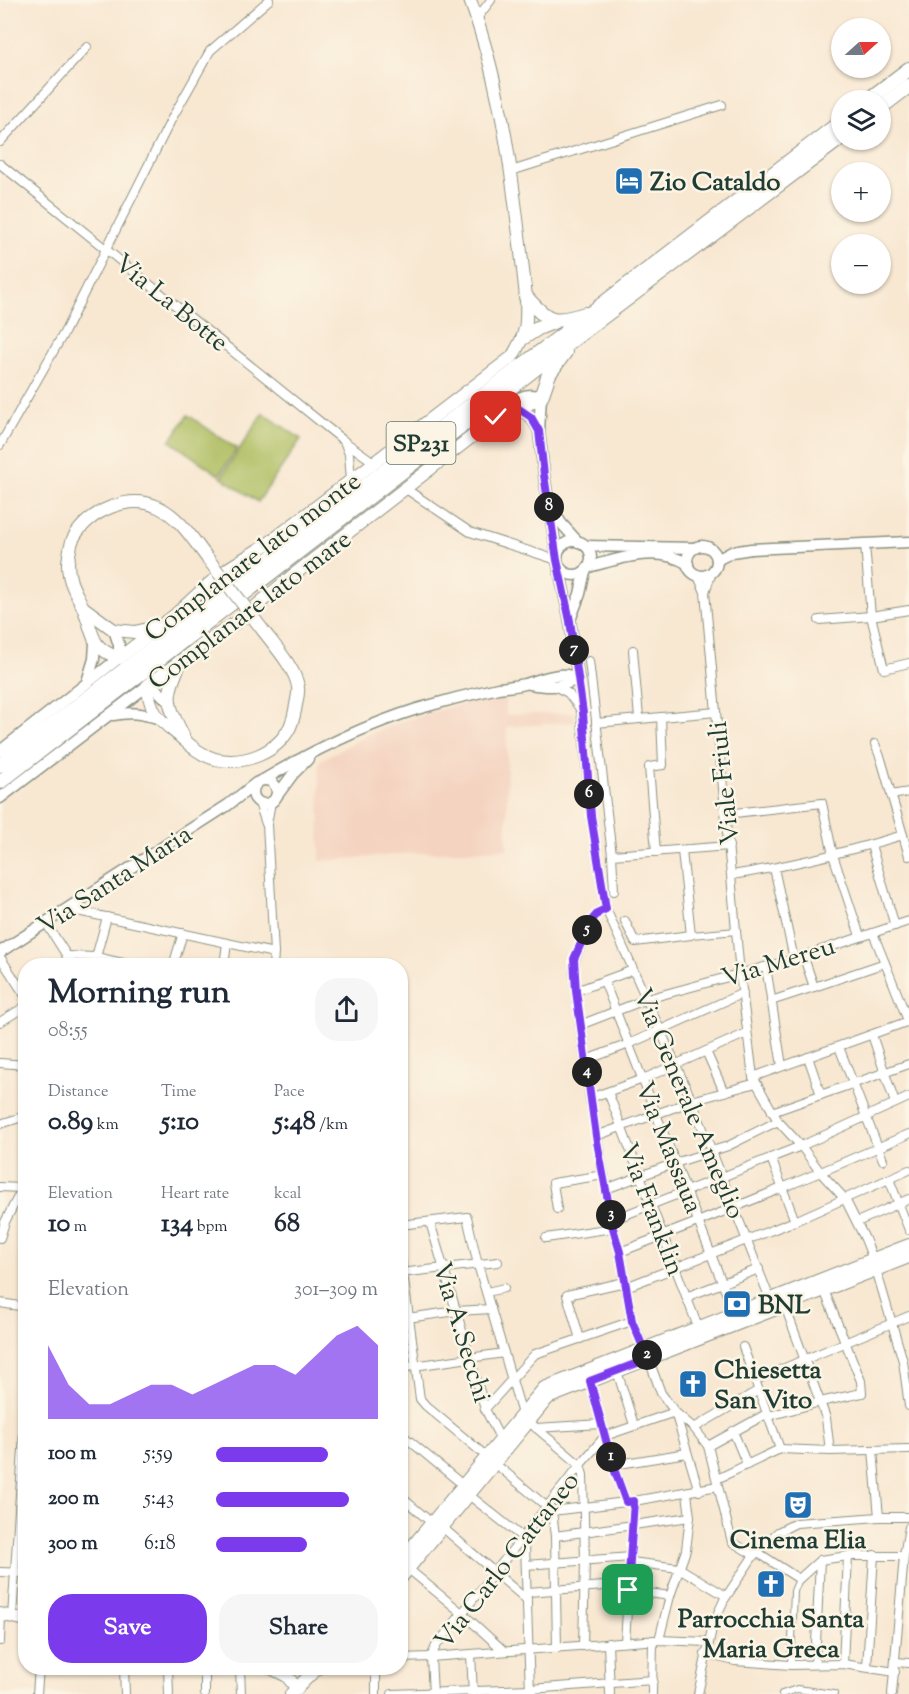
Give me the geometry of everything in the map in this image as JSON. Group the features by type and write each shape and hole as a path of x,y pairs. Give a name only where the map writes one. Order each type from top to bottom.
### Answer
{"highway":[{"path":"881,90 909,69"},
{"path":"891,100 909,86"},
{"name":"SP231","path":"0,765 831,129"},
{"name":"SP231","path":"0,782 575,338 831,145"},
{"path":"526,297 541,314 555,321"},
{"path":"524,337 555,321 569,320 593,312"},
{"path":"541,397 549,374 575,338"}],"main road":[{"name":"Complanare lato monte","path":"119,658 216,579 269,543 513,357 524,337 527,318 526,297 511,171 491,66 470,0"},
{"name":"Complanare lato mare","path":"147,686 237,622 292,576 496,417 519,409 541,397"},
{"path":"119,658 104,653 95,643 84,608 74,591 70,578 69,551 73,538 93,517 109,508 142,502 157,506 170,514 184,528 262,629 292,671 298,686 290,727 274,747 247,759 232,760 216,759 201,753 157,718 149,702 147,686"},
{"path":"84,608 114,630 135,632 161,626"},
{"path":"183,659 171,682 168,701 186,741"},
{"path":"490,1460 501,1440 529,1421 544,1388 785,1306 824,1290 909,1245"},
{"path":"408,1562 490,1460 529,1421 548,1398 617,1371 698,1328 734,1313 875,1264 909,1257"},
{"path":"285,1675 295,1692 310,1675"}],"street":[{"path":"0,445 65,331 171,120 210,51 269,0"},
{"path":"477,18 491,0"},
{"path":"0,142 87,47"},
{"path":"511,171 722,105"},
{"name":"Via La Botte","path":"0,164 344,441 375,463"},
{"name":"Complanare lato mare","path":"496,417 522,396 530,393 541,397"},
{"path":"541,397 539,431 548,502 578,678"},
{"path":"519,409 531,417 539,431"},
{"path":"344,441 349,454 351,480"},
{"path":"406,489 470,532 557,560"},
{"path":"548,502 561,523 591,556 570,621"},
{"path":"700,547 714,551 717,560 715,569 704,576 692,571 688,564 673,556 620,557 575,575 570,575 561,569 557,560 562,546 572,541 582,544 700,547 751,549 909,542"},
{"path":"865,544 871,616 884,669 909,663"},
{"path":"688,564 689,555 700,547"},
{"path":"717,560 732,552 751,549"},
{"name":"Viale Friuli","path":"705,592 712,572"},
{"name":"Viale Friuli","path":"697,574 705,592 740,974 754,1080"},
{"path":"819,620 909,610"},
{"path":"114,630 119,645 119,658"},
{"path":"87,683 94,659 95,643"},
{"path":"633,650 639,718"},
{"path":"553,675 565,666 574,651"},
{"name":"Complanare lato monte","path":"0,751 119,658"},
{"path":"589,661 612,855 614,891"},
{"name":"Via Santa Maria","path":"0,954 228,805 259,782 321,748 373,725 462,697 553,675 568,674 578,678"},
{"name":"Via Santa Maria","path":"526,683 554,686 570,683 578,678"},
{"name":"Via Generale Ameglio","path":"578,678 591,816 606,909 692,1101 770,1299"},
{"path":"147,686 156,689 168,701"},
{"name":"Complanare lato mare","path":"0,798 147,686"},
{"path":"554,686 568,693 583,713"},
{"path":"109,716 127,712 157,718"},
{"path":"596,723 716,712"},
{"path":"656,852 649,767 663,765 661,717"},
{"path":"875,744 909,856"},
{"name":"Via Santa Maria","path":"274,800 297,769 321,748"},
{"path":"267,824 253,790 259,782 270,781 275,786 277,794 267,824 274,958"},
{"path":"891,795 909,792"},
{"name":"Via Santa Maria","path":"228,805 243,800 257,801"},
{"path":"257,801 263,804 274,800"},
{"path":"726,814 822,804 833,855 860,936"},
{"path":"732,874 774,868 833,855 903,835"},
{"path":"871,844 895,926"},
{"path":"612,855 729,846"},
{"path":"681,851 691,935"},
{"path":"774,868 794,959"},
{"path":"68,909 274,953"},
{"path":"606,909 599,912 591,921 574,959 576,991 596,1136 632,1321 661,1393 675,1412 694,1428 708,1446 732,1542 799,1579"},
{"path":"96,957 107,917"},
{"path":"625,921 635,942 737,931"},
{"name":"Via Mereu","path":"580,1025 647,999 794,959 909,921"},
{"path":"46,923 67,956 100,958"},
{"path":"175,958 183,933"},
{"path":"596,1136 692,1101 724,1092 782,1066 909,1022 873,933"},
{"path":"225,958 227,943"},
{"path":"0,954 18,984"},
{"path":"803,956 814,987"},
{"path":"771,1001 885,963"},
{"path":"766,967 782,1066"},
{"path":"576,991 633,970"},
{"name":"Via Massaua","path":"604,981 734,1313"},
{"path":"586,1060 629,1044 743,993"},
{"path":"0,1022 18,1011"},
{"path":"590,1098 643,1079 747,1033"},
{"path":"872,1035 896,1102"},
{"path":"839,1047 883,1160"},
{"path":"706,1051 724,1092"},
{"path":"808,1058 821,1095"},
{"path":"0,1063 18,1064"},
{"path":"772,1112 909,1064"},
{"path":"754,1080 778,1121 845,1199 857,1222 875,1264 906,1361 909,1406"},
{"name":"Via Franklin","path":"608,1092 698,1328"},
{"path":"546,1238 612,1224 651,1205 801,1146 909,1096"},
{"path":"0,1124 18,1118"},
{"path":"606,1189 728,1146 778,1121"},
{"path":"620,1252 734,1206 783,1189 909,1135"},
{"path":"771,1158 795,1221"},
{"path":"580,1339 567,1295 625,1285 676,1267 795,1221 909,1170"},
{"path":"557,1209 553,1183 604,1175"},
{"path":"889,1179 909,1230"},
{"path":"0,1187 18,1185"},
{"path":"0,1238 18,1196"},
{"path":"857,1222 909,1199"},
{"path":"408,1224 467,1217 478,1265 504,1353 529,1421 580,1465 583,1475 585,1561 583,1646"},
{"name":"Via A.Secchi","path":"430,1222 485,1409 501,1440"},
{"path":"408,1272 498,1262"},
{"path":"686,1297 759,1269"},
{"path":"487,1292 504,1288"},
{"path":"708,1446 769,1414 862,1393 861,1381 824,1290"},
{"path":"0,1303 18,1306"},
{"path":"785,1306 826,1418 830,1451"},
{"path":"408,1319 457,1311 491,1309"},
{"path":"756,1380 909,1316"},
{"path":"485,1409 535,1354 632,1321"},
{"path":"408,1332 416,1366 420,1399 549,1510 555,1536 557,1648"},
{"path":"743,1347 780,1449"},
{"path":"408,1367 504,1353"},
{"path":"617,1371 634,1425"},
{"path":"590,1381 613,1466 630,1501 633,1525 625,1642"},
{"path":"694,1428 759,1390"},
{"path":"605,1436 675,1412"},
{"path":"675,1412 699,1491"},
{"path":"529,1421 601,1424"},
{"path":"733,1431 747,1465"},
{"name":"Via Carlo Cattaneo","path":"433,1693 431,1657 436,1646 494,1572 549,1510 580,1465 605,1436"},
{"path":"408,1440 523,1538 530,1691"},
{"path":"549,1510 699,1491 780,1449 830,1451 909,1449"},
{"path":"873,1450 879,1517"},
{"path":"613,1466 687,1453"},
{"path":"652,1694 656,1640 686,1550 690,1517 687,1493"},
{"path":"408,1502 527,1596 584,1587 628,1587 670,1596"},
{"path":"555,1536 690,1517"},
{"path":"698,1694 713,1624 726,1596 755,1554 778,1532 796,1523 909,1517"},
{"path":"892,1694 909,1527"},
{"path":"0,1641 15,1573 18,1532"},
{"path":"791,1665 794,1591 799,1579 820,1560 874,1555 907,1557"},
{"path":"867,1667 874,1555"},
{"path":"843,1664 848,1556"},
{"path":"526,1565 631,1559 679,1568 726,1596"},
{"path":"815,1664 820,1560"},
{"path":"0,1572 15,1573"},
{"path":"408,1572 462,1613 504,1651"},
{"path":"408,1658 656,1640 708,1642"},
{"path":"608,1643 610,1694"},
{"path":"471,1654 472,1693"},
{"path":"705,1654 735,1661 791,1665 843,1664 895,1667 909,1663"},
{"path":"37,1694 38,1675"},
{"path":"124,1675 125,1694"},
{"path":"168,1675 168,1694"},
{"path":"205,1675 205,1694"},
{"path":"240,1675 241,1694"},
{"path":"376,1675 376,1694"},
{"path":"392,1694 530,1691 653,1680"},
{"path":"782,1694 797,1689 834,1694"}],"shaded area":[{"path":"506,692 506,715 574,713 575,722 507,727 507,849 320,861 319,761 367,735 413,717"}],"green space":[{"path":"263,413 301,439 258,502 221,477"},
{"path":"188,415 237,449 219,475 170,441"}],"place":[{"name":"Zio Cataldo","path":"629,181"},
{"name":"BNL","path":"737,1304"},
{"name":"Chiesetta San Vito","path":"693,1384"},
{"name":"Cinema Elia","path":"798,1505"},
{"name":"Parrocchia Santa Maria Greca","path":"771,1584"}],"route":[{"path":"496,417 519,409 531,417 539,431 557,560 570,621 583,713 591,816 606,909 599,912 591,921 574,959 574,972 590,1098 613,1228 620,1252 632,1321 648,1359 590,1381 613,1466 626,1502 634,1501 628,1590"}]}
